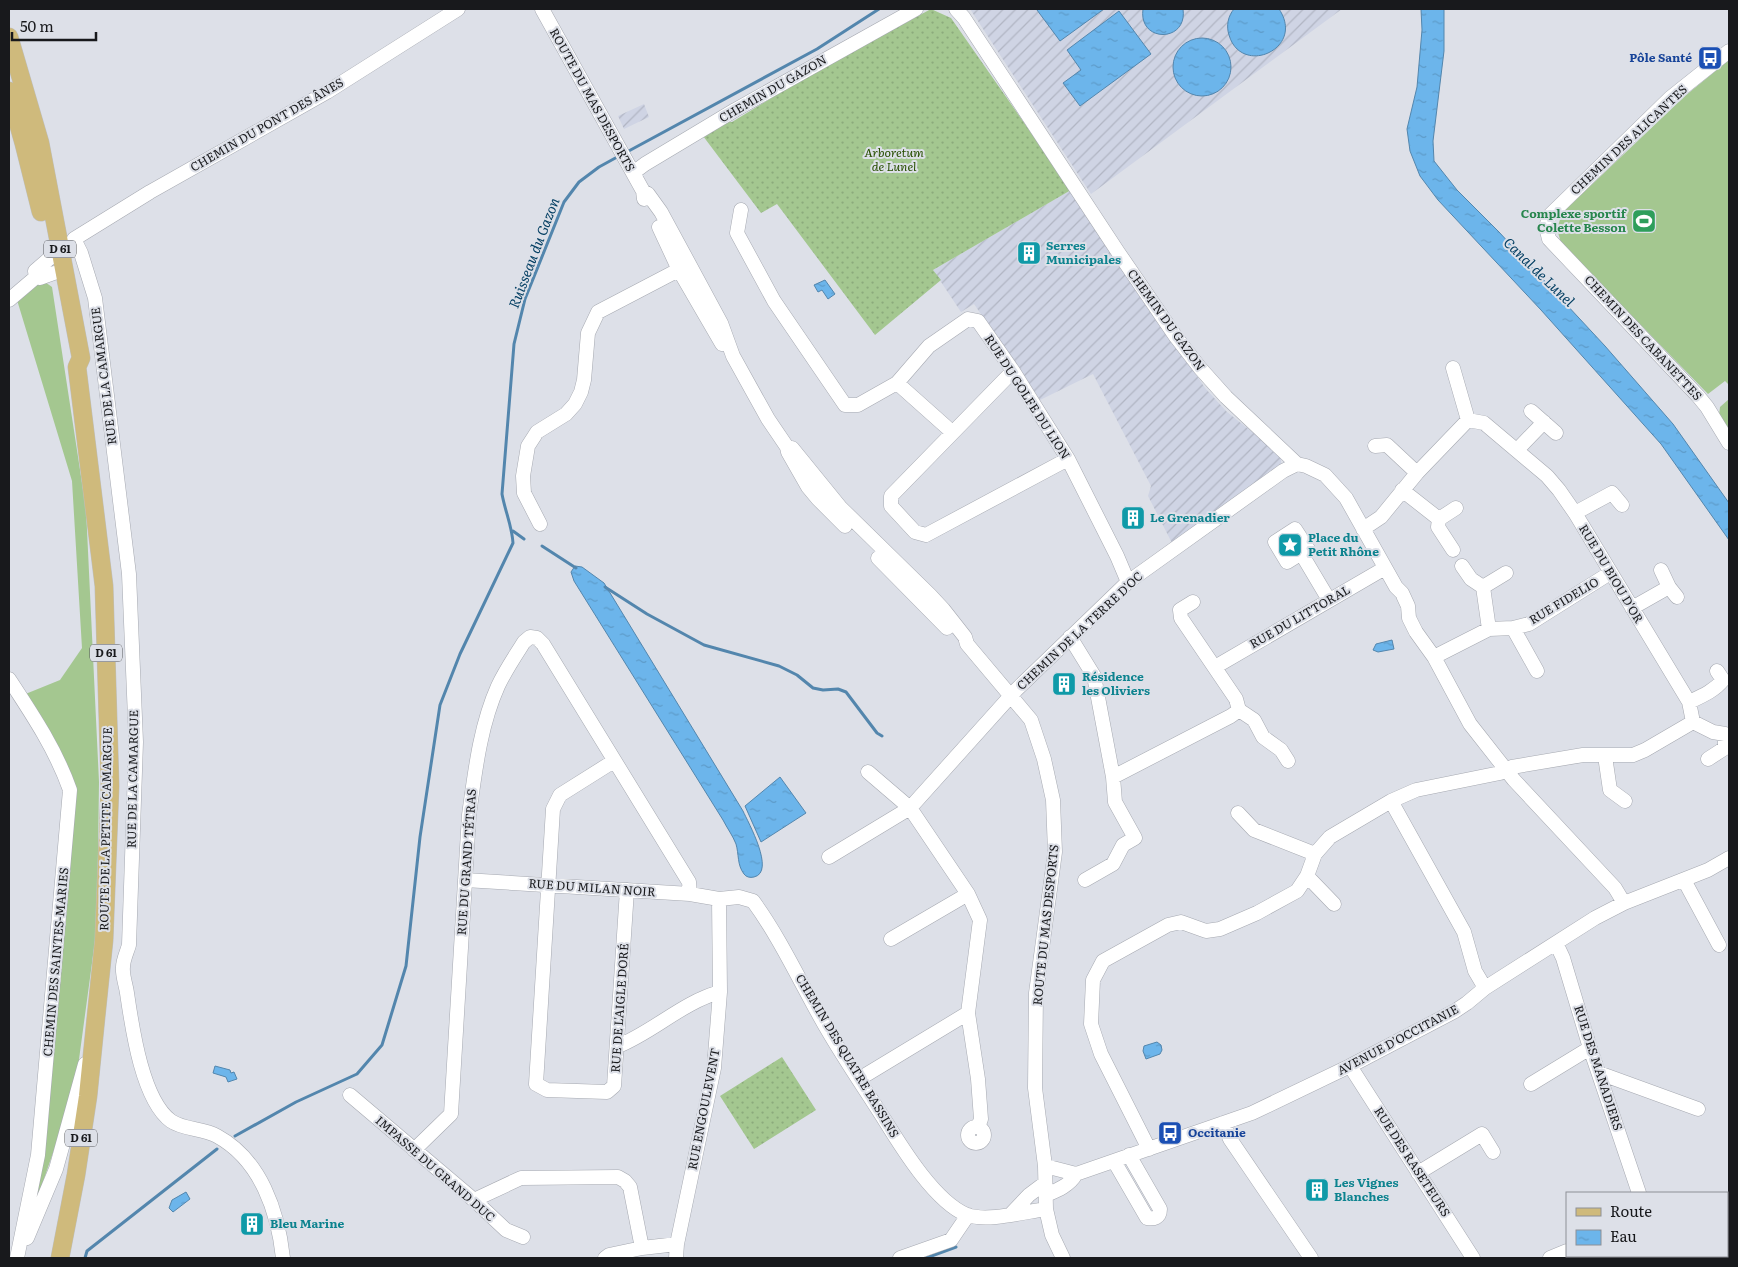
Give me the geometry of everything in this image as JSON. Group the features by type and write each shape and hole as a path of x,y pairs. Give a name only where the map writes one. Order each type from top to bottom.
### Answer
{"main road":[{"name":"ROUTE DE LA PETITE CAMARGUE","path":"9,37 40,143 59,239 57,264 71,362 77,367 104,586 109,741 104,940 85,1114 76,1175 60,1258"},
{"name":"ROUTE DE LA PETITE CAMARGUE","path":"9,91 33,178 59,239"}],"street":[{"name":"CHEMIN DU PONT DES ÂNES","path":"59,239 150,192 334,88 458,9"},
{"name":"ROUTE DU MAS DESPORTS","path":"542,9 643,191 642,196 684,267 724,347 733,356 768,419 787,447 788,452 812,483 824,506 915,587 960,641 967,644 1031,720 1044,759 1054,800 1055,852 1036,993 1035,1088 1052,1235 1063,1258"},
{"name":"CHEMIN DU GAZON","path":"631,169 645,164 735,110 916,9"},
{"name":"CHEMIN DU GAZON","path":"956,9 964,18 1176,337 1226,397 1297,464"},
{"name":"CHEMIN DES ALICANTES","path":"1549,239 1546,227 1550,215 1670,98 1729,51"},
{"name":"RUE DU GOLFE DU LION","path":"741,210 737,233 774,300 845,405 858,405 897,383 929,346 968,319 978,321 1013,371 1068,459 1117,556 1128,582"},
{"name":"RUE DE LA CAMARGUE","path":"59,239 84,261 95,298 128,574 136,742 129,945 123,967 132,1029 144,1076 152,1097 170,1120 182,1126 216,1135 244,1156 264,1183 277,1224 283,1258"},
{"name":"CHEMIN DES CABANETTES","path":"1549,239 1698,396 1729,443"},
{"path":"9,300 36,276 40,278 57,264"},
{"path":"540,524 524,493 523,476 528,446 537,432 566,414 575,404 584,380 588,333 598,312 684,267"},
{"path":"1363,529 1381,517 1417,473 1468,420 1453,368"},
{"path":"1013,371 891,496 891,506 916,532 926,535 1068,459"},
{"path":"897,383 952,432"},
{"path":"1531,411 1556,433"},
{"name":"RUE DU BIOU D'OR","path":"1468,420 1484,423 1547,476 1559,490 1689,702 1693,722"},
{"path":"1517,450 1544,422"},
{"path":"1376,446 1387,445 1417,473"},
{"path":"1297,464 1326,475 1346,498 1385,568 1405,599 1409,618 1416,632 1434,657 1470,724 1530,798 1615,888 1624,903"},
{"name":"CHEMIN DE LA TERRE D'OC","path":"829,857 910,808 1011,696 1128,582 1283,471 1297,464"},
{"path":"1402,490 1439,519"},
{"path":"1575,514 1612,493 1622,505"},
{"path":"1452,550 1438,527 1439,519 1456,508"},
{"path":"1301,553 1330,600"},
{"path":"1462,566 1471,579 1483,586"},
{"name":"RUE DU LITTORAL","path":"1215,667 1385,568"},
{"path":"1632,608 1673,592 1661,570"},
{"path":"1483,586 1506,573"},
{"name":"RUE FIDELIO","path":"1434,657 1489,629 1513,628 1529,624 1610,573"},
{"path":"1483,586 1489,629"},
{"path":"1193,602 1180,610 1181,618 1236,698 1239,710 1254,720 1263,736 1281,750 1288,761"},
{"path":"1513,628 1537,671"},
{"path":"1070,637 1094,676 1113,777 1115,802 1135,838 1123,845 1113,864 1085,880"},
{"name":"RUE DU GRAND TÉTRAS","path":"414,1150 451,1114 465,880 473,788 486,723 499,684 524,642 530,638 537,638 543,644 689,882 690,894"},
{"path":"1689,702 1712,691 1719,685 1723,680 1717,671"},
{"name":"CHEMIN DES SAINTES-MARIES","path":"9,679 55,756 70,790 38,1155 18,1258"},
{"path":"1113,777 1231,716 1239,710"},
{"path":"1149,1149 1100,1054 1091,1024 1093,980 1103,961 1168,925 1180,922 1206,931 1220,929 1257,913 1297,891 1307,876 1314,854 1330,837 1392,801 1416,790 1500,773 1512,767 1582,756 1633,755 1693,722 1713,732 1725,734 1725,748 1708,759"},
{"path":"1605,756 1610,790 1625,801"},
{"path":"547,885 553,809 560,795 614,761"},
{"path":"868,772 910,808 968,894 980,920 968,1013 978,1079 981,1119 978,1127"},
{"path":"1392,801 1464,932 1475,971 1485,988"},
{"path":"1238,813 1254,830 1314,854"},
{"name":"AVENUE D'OCCITANIE","path":"1046,1196 1072,1181 1076,1174 1252,1113 1350,1066 1455,1011 1485,988 1595,918 1624,903 1708,870 1729,858"},
{"path":"1307,876 1334,904"},
{"name":"RUE DU MILAN NOIR","path":"465,880 690,894 719,899"},
{"path":"1684,880 1719,944"},
{"name":"RUE DE L'AIGLE DORÉ","path":"547,885 536,1084 547,1090 607,1092 614,1086 627,890"},
{"path":"891,939 968,894"},
{"name":"CHEMIN DES QUATRE BASSINS","path":"719,899 739,897 753,901 858,1079 904,1150 924,1177 949,1204 976,1218 1012,1214 1046,1196"},
{"name":"RUE ENGOULEVENT","path":"676,1258 676,1244 714,1068 720,992 719,899"},
{"name":"RUE DES MANADIERS","path":"1556,943 1563,958 1590,1048 1639,1192"},
{"path":"618,1046 635,1040 706,996 720,992"},
{"path":"858,1079 968,1013"},
{"path":"18,1258 56,1170 96,1017"},
{"path":"1531,1084 1590,1048"},
{"name":"RUE DES RASETEURS","path":"1350,1066 1474,1258"},
{"path":"1599,1073 1698,1109"},
{"name":"IMPASSE DU GRAND DUC","path":"350,1095 474,1200 506,1230 523,1237"},
{"path":"1223,1123 1230,1139 1311,1258"},
{"path":"1418,1173 1482,1134 1493,1152"},
{"path":"1114,1160 1147,1218 1153,1219 1158,1217 1160,1209 1129,1155"},
{"path":"1045,1166 1076,1174"},
{"path":"474,1200 521,1178 618,1177 630,1187 642,1248"},
{"path":"1012,1214 1029,1195 1046,1196"},
{"path":"900,1258 951,1240 968,1215"},
{"path":"605,1258 609,1255 642,1248 676,1244"},
{"path":"1550,1258 1566,1251"}],"shaded area":[{"path":"970,9 1342,9 1091,194"},
{"path":"644,104 649,117 624,129 618,116"},
{"path":"1071,190 1205,388 1227,412 1281,455 1281,464 1172,543 1148,496 1151,486 1093,374 1040,400 974,304 961,312 933,270"}],"green space":[{"name":"Arboretum de Lunel","path":"931,9 951,18 1071,190 933,270 941,280 875,335 777,204 761,213 703,136 726,122 732,122 804,78"},
{"name":"Complexe sportif Colette Besson","path":"1729,60 1729,385 1725,381 1708,394 1561,243 1557,229 1562,213 1685,96"},
{"path":"45,282 52,287 86,509 99,782 97,926 75,1089 26,1231 69,834 76,803 74,789 23,695 60,680 82,648 72,481 17,300 37,284"},
{"path":"1729,399 1729,431 1719,416 1720,407"},
{"path":"782,1057 816,1110 754,1149 720,1096"}],"water":[{"path":"1038,9 1104,9 1060,41"},
{"path":"1143,9 1183,9 1183,20 1178,28 1171,33 1155,33 1148,28 1143,20"},
{"path":"1234,9 1279,9 1285,23 1284,36 1278,46 1269,53 1257,56 1246,54 1236,48 1229,35 1228,28 1229,18"},
{"name":"Canal de Lunel","path":"1421,9 1444,9 1444,51 1433,141 1434,161 1457,190 1499,232 1605,346 1673,424 1729,503 1729,540 1661,444 1541,310 1438,200 1420,176 1410,151 1407,129 1417,87 1422,30"},
{"path":"1119,11 1151,54 1080,106 1063,83 1081,70 1067,50"},
{"path":"1202,38 1213,40 1226,51 1231,67 1229,78 1218,91 1202,96 1191,94 1178,83 1173,67 1175,56 1186,43"},
{"path":"825,280 835,294 828,299 822,290 818,292 814,285"},
{"path":"575,566 582,567 604,583 743,811 762,857 760,873 754,877 747,877 742,871 736,844 723,820 574,581 571,572"},
{"path":"1392,640 1394,649 1378,652 1373,650 1376,644"},
{"path":"780,777 806,813 761,842 745,806"},
{"path":"1157,1042 1161,1045 1162,1050 1160,1054 1146,1059 1143,1051 1144,1046"},
{"path":"215,1066 230,1070 231,1073 234,1072 237,1079 228,1082 226,1077 213,1073"},
{"path":"186,1192 190,1199 173,1212 169,1208 172,1200"}],"waterway":[{"name":"Ruisseau du Gazon","path":"625,153 817,49 879,9"},
{"path":"235,1136 296,1102 357,1074 382,1045 406,966 420,837 440,705 460,654 513,543 502,494 514,344 525,299 564,202 579,182 599,167 619,156"},
{"path":"513,531 524,539"},
{"path":"542,546 576,568"},
{"path":"605,587 647,614 704,645 779,666 797,675 813,688 823,690 838,689 846,692 877,733 882,736"},
{"path":"85,1258 87,1251 217,1149"},
{"path":"926,1258 956,1247"}],"place":[{"name":"Pôle Santé","path":"1710,58"},
{"name":"Complexe sportif Colette Besson","path":"1644,221"},
{"name":"Serres Municipales","path":"1029,253"},
{"name":"Le Grenadier","path":"1133,518"},
{"name":"Place du Petit Rhône","path":"1290,545"},
{"name":"Résidence les Oliviers","path":"1064,684"},
{"name":"Occitanie","path":"1170,1133"},
{"name":"Les Vignes Blanches","path":"1317,1190"},
{"name":"Bleu Marine","path":"252,1224"}]}
